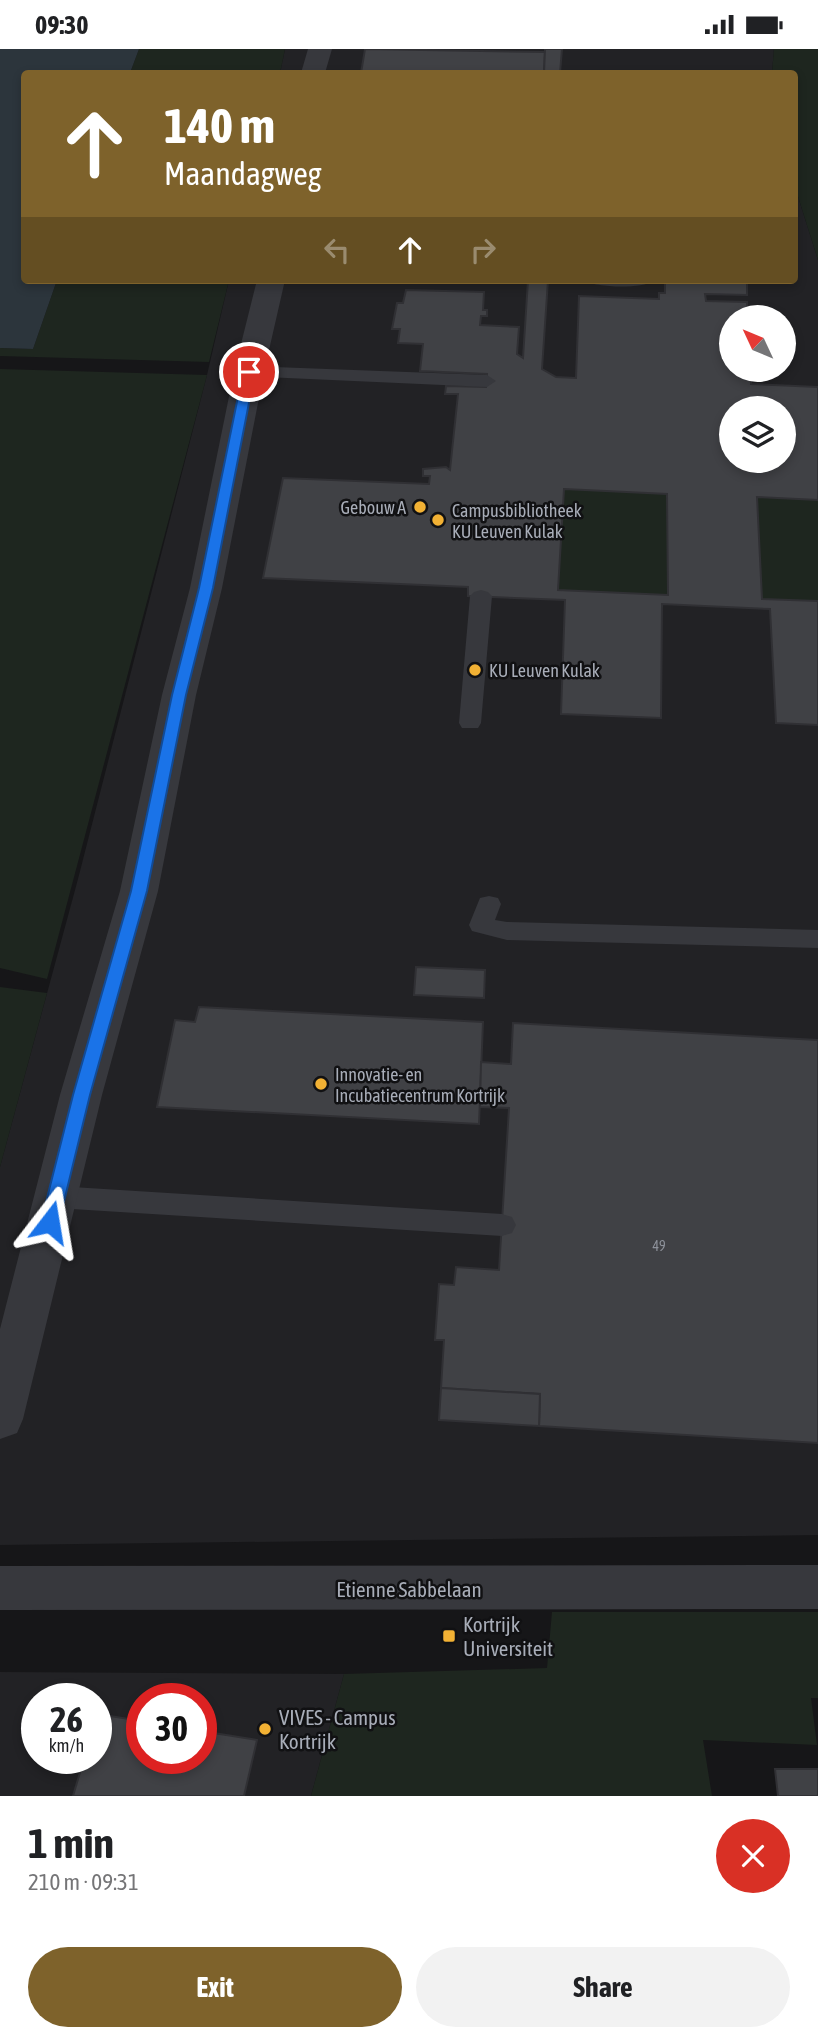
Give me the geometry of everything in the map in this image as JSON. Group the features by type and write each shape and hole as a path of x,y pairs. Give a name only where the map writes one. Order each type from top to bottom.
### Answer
{"street":[{"path":"314,70 320,49"},
{"path":"0,1419 81,1095 139,891 179,695 206,588 249,372 270,284"},
{"name":"Etienne Sabbelaan","path":"0,1588 818,1587"}],"lane":[{"path":"249,372 487,381"},
{"path":"470,723 481,596"},
{"path":"489,904 481,925 507,931 818,939"},
{"path":"56,1197 502,1225"}],"shaded area":[{"path":"0,49 139,49 131,70 21,70 21,284 56,284 33,349 0,348"},
{"path":"139,49 285,49 281,70 131,70"},
{"path":"285,49 774,49 772,70 281,70"},
{"path":"774,49 818,49 818,260 798,197 798,70 772,70"},
{"name":"KU Leuven Kulak","path":"798,197 818,260 818,1535 0,1545 0,1167 78,879 228,284 798,284"},
{"path":"56,284 228,284 209,362 0,356 0,348 33,349"},
{"path":"0,369 207,375 47,979 0,968"},
{"path":"564,489 667,494 668,595 558,590"},
{"path":"757,497 818,500 818,601 762,599"},
{"path":"0,987 47,993 0,1167"},
{"path":"552,1612 818,1612 818,1698 811,1698 817,1745 703,1740 712,1796 311,1796 344,1674 547,1668"},
{"name":"VIVES - Campus Kortrijk","path":"0,1672 344,1674 311,1796 0,1796"}],"building":[{"path":"365,49 545,52 544,70 362,70"},
{"path":"545,49 562,49 560,70 544,70"},
{"name":"Gebouw A","path":"528,284 548,284 542,369 556,377 576,378 579,296 659,299 659,293 665,293 665,284 747,284 747,295 705,294 706,301 747,302 747,305 719,305 719,382 818,387 818,500 757,497 762,599 818,601 818,725 776,723 770,609 662,604 661,718 561,714 565,600 468,596 468,587 263,578 283,478 429,484 430,476 423,476 423,469 446,467 450,470 458,394 445,394 446,386 486,387 487,374 420,371 423,344 398,343 400,329 392,329 397,303 403,303 406,290 484,292 483,310 487,310 487,316 481,316 480,325 519,327 517,354 523,358","holes":["564,489 667,494 668,595 558,590"]},
{"path":"416,967 485,970 484,998 414,995"},
{"name":"Innovatie- en Incubatiecentrum Kortrijk","path":"199,1007 483,1022 479,1124 157,1107 175,1020 195,1022"},
{"path":"513,1023 818,1040 818,1443 539,1426 540,1394 441,1388 444,1340 435,1340 439,1284 454,1285 456,1267 499,1270 509,1108 480,1107 481,1062 511,1064"},
{"path":"441,1388 540,1394 539,1426 439,1420"},
{"path":"112,1716 126,1719 126,1774 217,1774 217,1734 257,1740 244,1796 73,1796 80,1774 112,1774"},
{"path":"775,1769 818,1769 818,1796 778,1796"}],"place":[{"name":"Gebouw A","path":"420,507"},
{"name":"Campusbibliotheek KU Leuven Kulak","path":"438,520"},
{"name":"KU Leuven Kulak","path":"475,670"},
{"name":"Innovatie- en Incubatiecentrum Kortrijk","path":"321,1084"},
{"name":"Kortrijk Universiteit","path":"449,1636"},
{"name":"VIVES - Campus Kortrijk","path":"265,1729"}],"route":[{"path":"50,1222 81,1095 139,891 179,695 206,588 249,372"}]}
